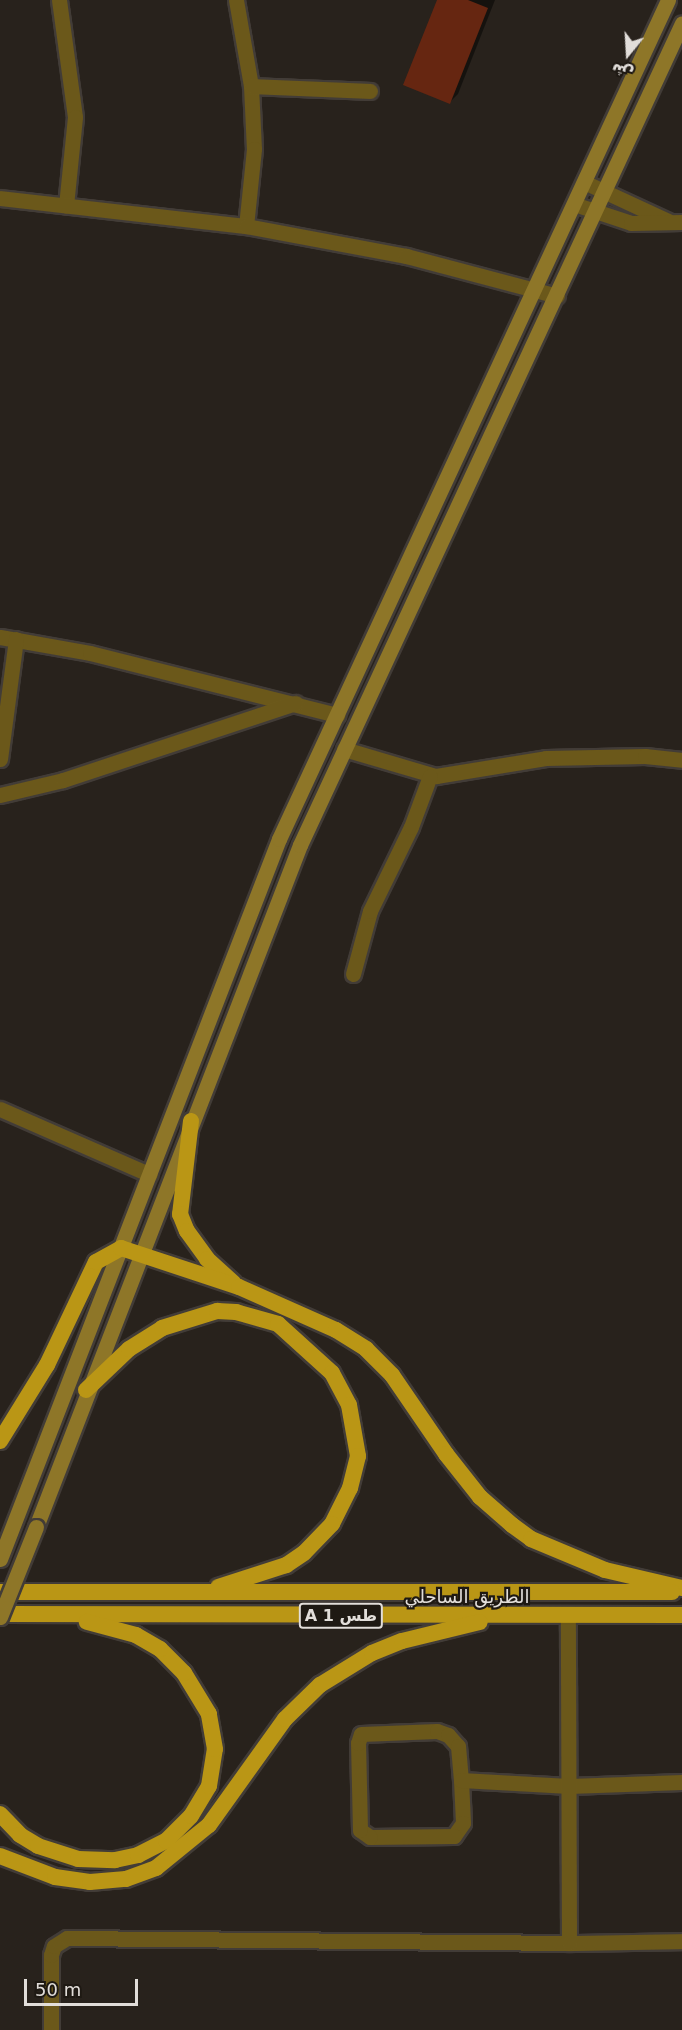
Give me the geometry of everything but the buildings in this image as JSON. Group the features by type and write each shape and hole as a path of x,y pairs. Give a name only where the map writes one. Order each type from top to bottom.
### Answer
{"highway":[{"path":"190,1121 180,1214 187,1231 207,1259 239,1287"},
{"path":"0,1441 46,1365 96,1262 121,1248 239,1287 336,1330 366,1349 415,1405 446,1454 480,1497 531,1539 605,1570 682,1590"},
{"path":"86,1390 129,1349 162,1328 217,1311 245,1314 278,1324 308,1347 332,1373 349,1405 358,1456 350,1488 333,1524 304,1553 286,1564 208,1592"},
{"name":"الطريق الساحلي","path":"0,1592 682,1590"},
{"path":"0,1814 20,1835 78,1859 115,1860 138,1855 166,1841 185,1823 208,1786 213,1766 213,1732 202,1696 160,1649 136,1635 42,1614"},
{"name":"الطريق الساحلي","path":"0,1615 568,1618 682,1615"},
{"path":"0,1856 55,1877 90,1882 126,1879 156,1868 209,1825 285,1719 320,1684 372,1653 402,1641 505,1616"},
{"path":"0,1860 18,1863"}],"main road":[{"path":"0,1559 279,839 668,0"},
{"path":"0,1615 36,1527 86,1390 141,1255 190,1121 274,906 344,749 557,296 682,23"}],"street":[{"path":"59,0 75,117 66,206"},
{"path":"236,0 251,86 254,149 246,226"},
{"path":"251,86 370,91"},
{"path":"584,182 676,222"},
{"path":"0,198 246,226 406,256 535,288 557,296"},
{"path":"574,204 595,213 631,223 676,222"},
{"path":"0,759 8,638 296,703 337,715"},
{"path":"0,795 63,780 296,703"},
{"path":"344,749 430,776 546,758 645,756 682,760"},
{"path":"354,974 370,911 411,828 430,776"},
{"path":"0,1109 149,1174"},
{"path":"568,1618 569,1943"},
{"path":"437,1731 448,1735 458,1746 461,1780 463,1822 454,1836 370,1837 360,1830 357,1751 361,1734 437,1731"},
{"path":"461,1780 569,1786 682,1782"},
{"path":"51,2030 51,1955 54,1946 67,1938 569,1943 682,1941"}]}
